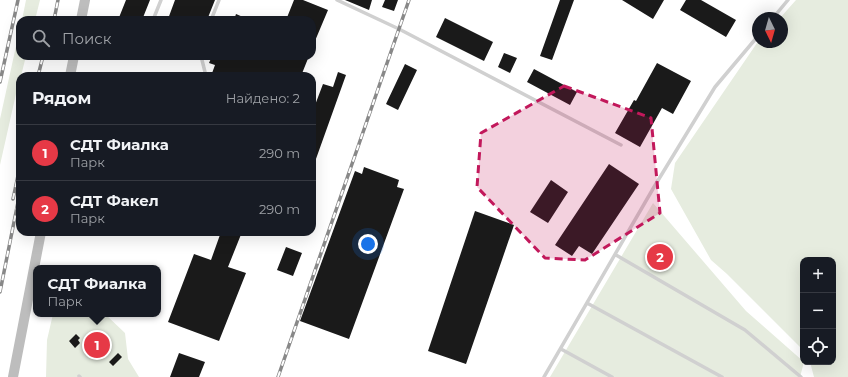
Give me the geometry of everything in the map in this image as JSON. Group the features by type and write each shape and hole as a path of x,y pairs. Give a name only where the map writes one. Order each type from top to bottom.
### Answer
{"street":[{"path":"82,16 85,0"},
{"path":"71,72 73,60"},
{"path":"36,265 40,236"},
{"path":"13,377 33,286"}],"lane":[{"path":"155,16 161,0"},
{"path":"212,16 218,0"},
{"path":"337,0 399,29 621,145"},
{"path":"778,12 788,0"},
{"path":"544,377 654,187 715,87 752,43"},
{"path":"202,60 205,72"},
{"path":"616,255 746,330 799,373 801,377"},
{"path":"587,303 722,377"},
{"path":"561,349 612,377"}],"highlighted area":[{"path":"564,86 651,118 660,213 585,260 545,258 477,187 481,133"}],"shaded area":[{"path":"26,0 40,0 36,16 23,16"},
{"path":"796,0 848,0 848,377 814,377 811,365 836,365 836,257 800,257 800,347 711,260 671,189 675,163 754,48 788,48 788,12 785,12"},
{"path":"16,46 16,60 25,60 22,72 16,72 16,94 0,165 0,119"},
{"path":"653,203 746,311 800,358 800,365 803,365 800,377 550,377"},
{"path":"52,317 108,317 125,333 128,359 139,377 46,377 47,340"}],"building":[{"path":"126,0 150,0 144,16 120,16"},
{"path":"175,0 215,0 209,16 169,16"},
{"path":"294,0 303,0 328,10 316,38 316,16 288,16"},
{"path":"345,0 372,0 369,10"},
{"path":"385,0 398,0 394,11 382,7"},
{"path":"560,0 574,0 552,60 540,56"},
{"path":"622,0 664,0 653,19"},
{"path":"686,0 701,0 736,20 726,37 680,10"},
{"path":"445,18 493,42 484,61 436,37"},
{"path":"504,53 517,58 510,73 498,67"},
{"path":"210,60 307,60 303,72 212,72 215,65 209,63"},
{"path":"657,63 691,81 673,114 662,108 640,147 615,133 634,100 636,101"},
{"path":"405,64 417,70 398,110 386,104"},
{"path":"534,69 577,92 570,105 527,82"},
{"path":"338,72 346,75 316,159 316,102 323,84 333,87"},
{"path":"609,164 639,184 592,254 579,246 572,256 555,245"},
{"path":"364,167 399,180 397,187 404,189 349,339 300,321 355,171 362,174"},
{"path":"551,180 568,192 548,223 530,212"},
{"path":"475,211 514,225 466,364 428,351"},
{"path":"220,236 240,236 228,267 246,273 219,341 168,322 194,254 211,260"},
{"path":"286,247 302,253 293,276 277,270"},
{"path":"76,334 80,338 78,340 80,343 75,348 69,341"},
{"path":"118,353 122,357 113,366 109,362"},
{"path":"179,353 205,362 199,377 170,377"}],"railway":[{"path":"0,82 18,0"},
{"path":"55,16 58,0"},
{"path":"278,377 409,0"},
{"path":"39,72 42,60"},
{"path":"13,199 16,185"},
{"path":"0,292 16,212"}],"place":[{"name":"СДТ Факел","path":"660,257"},
{"name":"СДТ Фиалка","path":"97,345"}]}
